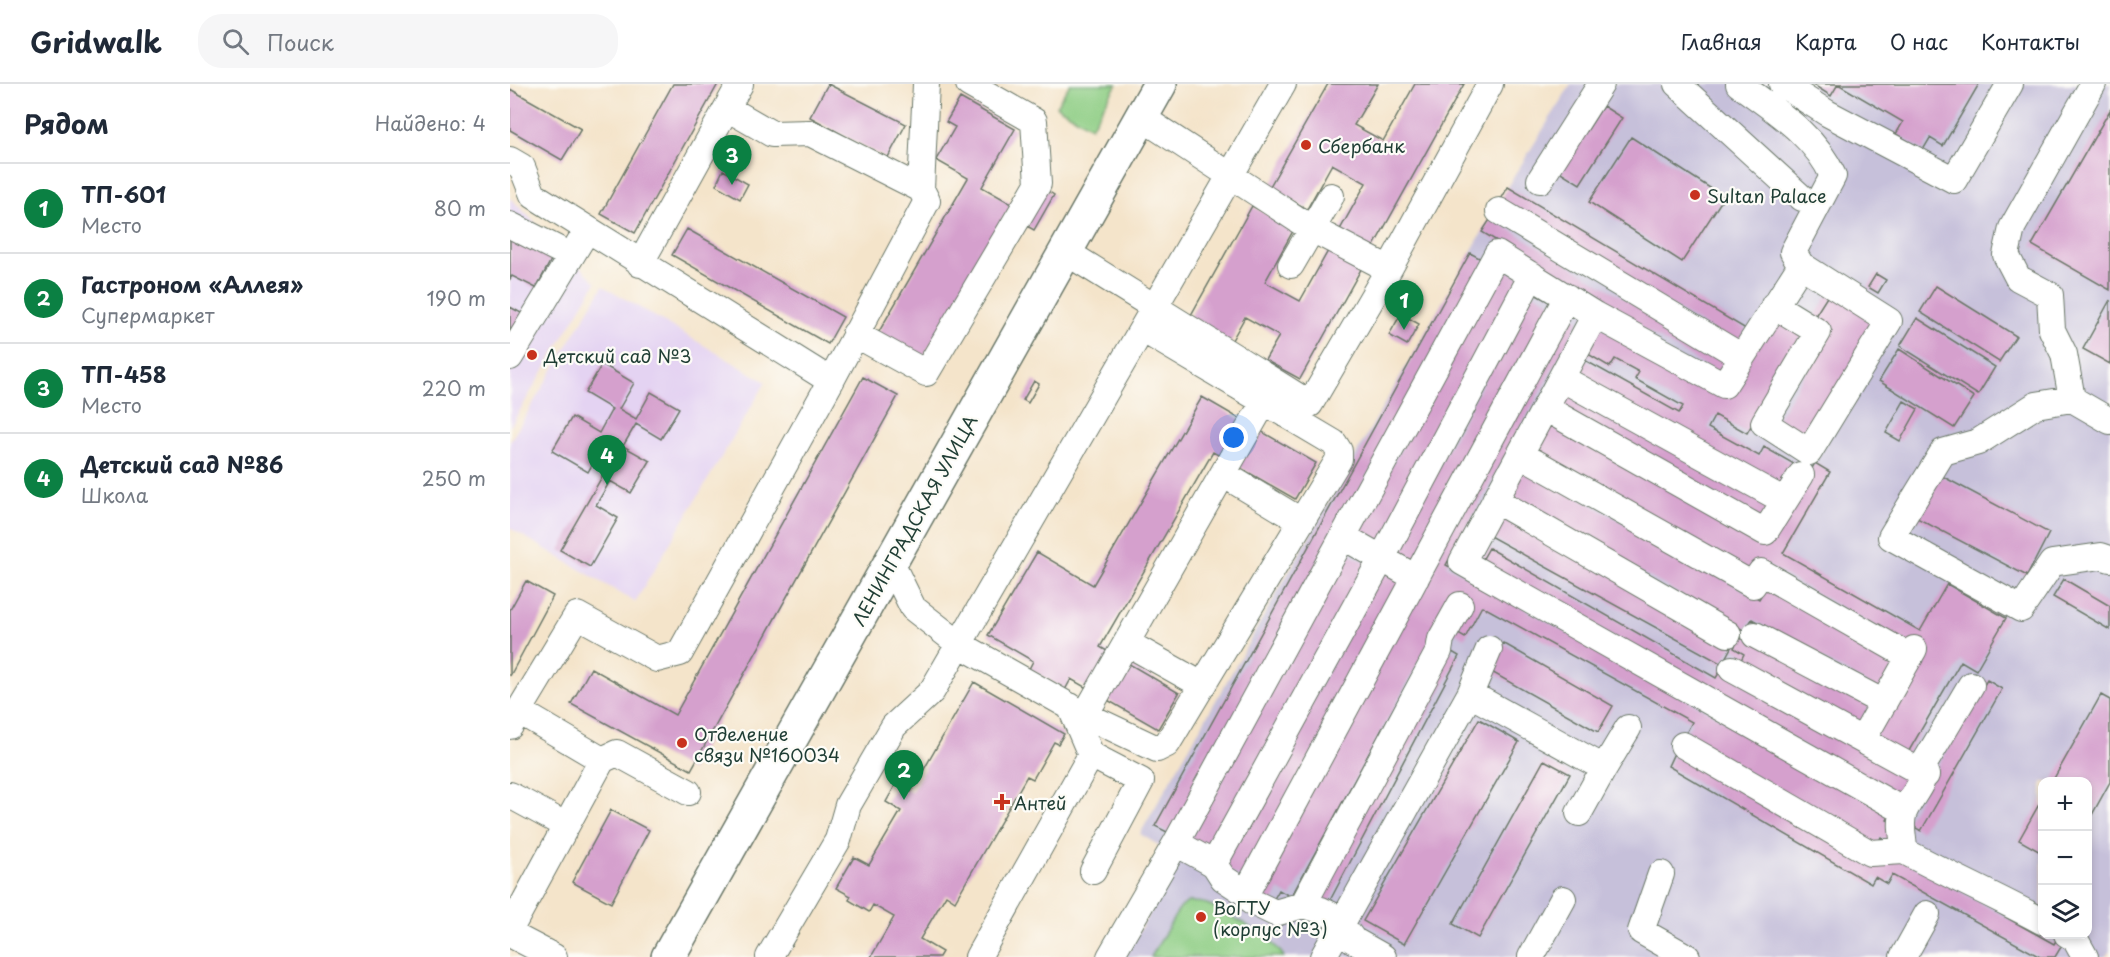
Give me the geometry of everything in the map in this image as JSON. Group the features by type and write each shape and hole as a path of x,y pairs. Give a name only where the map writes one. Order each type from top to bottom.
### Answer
{"main road":[{"name":"ЛЕНИНГРАДСКАЯ УЛИЦА","path":"668,957 1160,84"}],"street":[{"path":"640,264 741,84"},
{"path":"602,760 514,718 577,615 657,659 680,653 831,381 927,201 921,189 926,84"},
{"path":"855,334 926,373 1038,184 1034,121 969,84"},
{"path":"769,957 837,840 848,805 894,726 932,691 1283,84"},
{"path":"1148,319 1310,404 1389,269 1490,84"},
{"path":"1540,180 1601,84"},
{"path":"1677,84 1802,198"},
{"path":"1739,84 1796,127 1825,159 1833,176 1793,252 1801,265 1889,321 1809,452 1764,423 1818,332 1774,305"},
{"path":"1782,84 1827,112 1954,180 2010,84"},
{"path":"2072,399 2064,354 2052,330 2050,295 2018,278 2006,255 2012,228 2093,84"},
{"path":"727,108 772,134 810,133 921,189"},
{"path":"1141,117 1312,229 1389,269"},
{"path":"510,160 522,167 533,195 640,264 831,381"},
{"path":"1291,265 1331,196"},
{"path":"1499,211 1742,357"},
{"path":"510,225 571,256"},
{"path":"510,357 587,230"},
{"path":"890,561 913,608 959,644 1077,711 1157,749 1167,744 1339,459 1339,451 1334,443 1264,402 1148,319 1066,252"},
{"path":"1110,957 1176,843 1497,254 1595,315 1724,386 1801,265"},
{"path":"1214,864 1382,558 1533,275"},
{"path":"1246,893 1567,297"},
{"path":"1595,315 1462,562 1904,811"},
{"path":"1561,378 1783,500"},
{"path":"2110,421 2072,399 2036,405 1978,442 1943,452 1891,537 2021,609 2052,563 2101,556 2110,559"},
{"path":"1077,711 1127,642 1264,402"},
{"path":"1545,408 1765,532 1783,500 1801,475"},
{"path":"1520,454 1753,585 1761,572 1912,653 1863,739"},
{"path":"1223,474 1301,521"},
{"path":"1495,500 1728,634"},
{"path":"1344,537 1416,578"},
{"path":"1303,905 1439,651 1441,639 1460,605"},
{"path":"1755,634 1884,703"},
{"path":"1127,642 1202,686"},
{"path":"1323,957 1470,694 1489,649"},
{"path":"1732,669 1926,775"},
{"path":"1904,851 1901,822 1904,811 1926,775 1924,764 1971,685"},
{"path":"1470,694 1604,768"},
{"path":"1077,711 1091,755 1141,781 1094,871"},
{"path":"1579,813 1628,728"},
{"path":"1683,745 1870,853 1904,851 1962,883 1978,886 2038,918"},
{"path":"510,929 602,760 617,753 688,792"},
{"path":"978,957 1091,755"},
{"path":"510,795 565,825"},
{"path":"1176,843 1214,864 1223,878 1246,893 1250,901 1275,913 1303,905 1329,914 1342,925 1353,940 1383,957"},
{"path":"1661,874 1641,931 1687,957"},
{"path":"1532,957 1563,899"},
{"path":"1902,957 1927,915"},
{"path":"510,934 550,956"},
{"path":"2075,939 2085,957"}],"shaded area":[{"path":"1571,84 2110,84 2110,951 2105,957 1125,957 1180,858 1140,834 1513,178"},
{"name":"Детский сад №3","path":"510,198 596,282 510,427"},
{"path":"603,286 766,382 635,602 510,528 510,442"}],"green space":[{"path":"1070,84 1117,84 1091,127 1056,106"},
{"path":"1188,902 1207,904 1238,920 1271,942 1284,957 1151,957 1179,909"}],"building":[{"path":"673,84 718,84 635,233 601,214"},
{"path":"828,84 906,124 887,159 810,117"},
{"path":"1328,84 1378,84 1354,125 1383,141 1415,84 1464,84 1300,379 1265,360 1279,336 1245,317 1228,347 1186,324 1252,206 1294,229 1265,282 1300,301 1366,183 1332,164 1307,209 1269,188"},
{"path":"1812,84 1838,84 1831,96"},
{"path":"1838,84 1979,84 1943,146 1930,138 1923,150 1896,134 1903,122"},
{"path":"510,89 581,129 562,160 510,130"},
{"path":"960,98 1015,129 982,187 1012,204 922,360 877,335 968,178 936,160 955,127 946,122"},
{"path":"1603,106 1622,118 1580,184 1559,171 1579,127 1587,131"},
{"path":"2110,110 2110,290 2032,245"},
{"path":"1631,137 1724,197 1682,262 1589,202"},
{"path":"723,170 748,184 740,199 716,185"},
{"path":"1508,187 1746,329 1737,345 1499,203"},
{"path":"1045,189 1054,195 1034,230 1025,225"},
{"path":"1491,218 1727,360 1718,374 1482,232"},
{"path":"687,229 843,317 828,344 672,255"},
{"path":"510,236 552,258 536,288 512,276 510,279"},
{"path":"1470,253 1485,261 1171,834 1155,826"},
{"path":"1498,266 1522,278 1380,547 1356,534"},
{"path":"1876,274 1886,280 1878,293 1868,287"},
{"path":"1936,286 2016,336 1999,362 1920,312"},
{"path":"1531,292 1553,304 1414,566 1392,555"},
{"path":"1830,292 1879,322 1807,437 1777,419 1832,331 1813,319"},
{"path":"2110,300 2110,364 2083,349"},
{"path":"510,307 523,314 510,339"},
{"path":"1567,313 1579,320 1446,565 1891,814 1887,820 1897,825 1889,841 1881,837 1877,845 1684,737 1692,722 1482,606 1465,638 1448,628 1464,598 1456,593 1291,897 1279,890 1271,904 1253,895"},
{"path":"1401,314 1419,324 1407,345 1389,335"},
{"path":"1917,318 1995,367 1978,395 1900,346"},
{"path":"1775,319 1803,334 1747,433 1715,415 1708,428 1759,456 1764,447 1794,464 1779,492 1572,375 1581,358 1679,413 1683,406 1635,379 1639,372 1615,359 1610,367 1583,351 1597,325 1721,395"},
{"path":"1899,349 1974,397 1954,428 1879,381"},
{"path":"602,364 634,383 619,409 636,419 651,392 679,408 661,439 636,424 623,446 650,461 631,493 610,481 596,505 618,518 590,567 560,550 615,454 602,447 588,472 552,451 572,417 599,433 612,409 585,393"},
{"path":"863,377 898,396 691,770 571,704 591,668 675,715"},
{"path":"1034,381 1039,384 1028,403 1023,400"},
{"path":"1564,389 1771,502 1761,520 1554,408"},
{"path":"1202,397 1316,463 1295,499 1213,452 1100,647 1179,693 1158,729 1071,679 1065,690 1029,669 1033,661 988,635 1037,552 1093,585"},
{"path":"1904,401 1918,409 1900,441 1886,433"},
{"path":"1549,419 1768,544 1815,463 1830,472 1783,553 1920,631 1947,584 2006,618 1976,670 1961,661 1906,756 1874,738 1907,645 1758,560 1749,575 1531,450"},
{"path":"1522,466 1759,599 1766,587 1897,661 1880,691 1752,619 1745,631 1506,496"},
{"path":"1938,474 2049,533 2027,576 1915,517"},
{"path":"1498,512 1734,642 1722,664 1486,534"},
{"path":"1489,548 1716,678 1722,668 1915,779 1902,802 1481,562"},
{"path":"1345,552 1368,564 1211,853 1189,841"},
{"path":"1382,571 1405,583 1245,879 1222,867"},
{"path":"2064,579 2110,606 2110,630 2053,597"},
{"path":"526,581 553,596 510,676 510,610"},
{"path":"1742,633 1870,704 1857,728 1740,662 1744,654 1734,648"},
{"path":"1503,643 1613,706 1598,732 1488,670"},
{"path":"1447,649 1459,656 1327,906 1315,899"},
{"path":"1987,680 2002,689 1921,831 1906,822"},
{"path":"974,682 1064,734 1058,744 1054,742 1033,779 1027,776 955,901 946,895 920,939 942,952 939,957 871,957 894,917 873,905 869,912 849,900 851,896 836,888 854,857 869,865 901,811 886,802 896,784 911,792"},
{"path":"2101,695 2110,700 2110,782 2092,815 2092,777 2055,777"},
{"path":"1479,719 1519,742 1404,944 1363,921"},
{"path":"1675,751 1901,859 2038,935 2038,939 2045,939 2054,944 2057,939 2064,942 2055,957 2040,957 1892,875 1887,884 1875,877 1871,884 1668,766"},
{"path":"1544,760 1570,774 1478,938 1453,924"},
{"path":"2038,806 2038,851 2019,840"},
{"path":"611,810 649,830 611,903 572,882"}],"place":[{"name":"Сбербанк","path":"1306,145"},
{"name":"ТП-458","path":"732,185"},
{"name":"Sultan Palace","path":"1695,195"},
{"name":"ТП-601","path":"1404,330"},
{"name":"Детский сад №3","path":"532,355"},
{"name":"Детский сад №86","path":"607,485"},
{"name":"Отделение связи №160034","path":"682,743"},
{"name":"Гастроном «Аллея»","path":"904,800"},
{"name":"Антей","path":"1002,802"},
{"name":"ВоГТУ (корпус №3)","path":"1201,917"}]}
